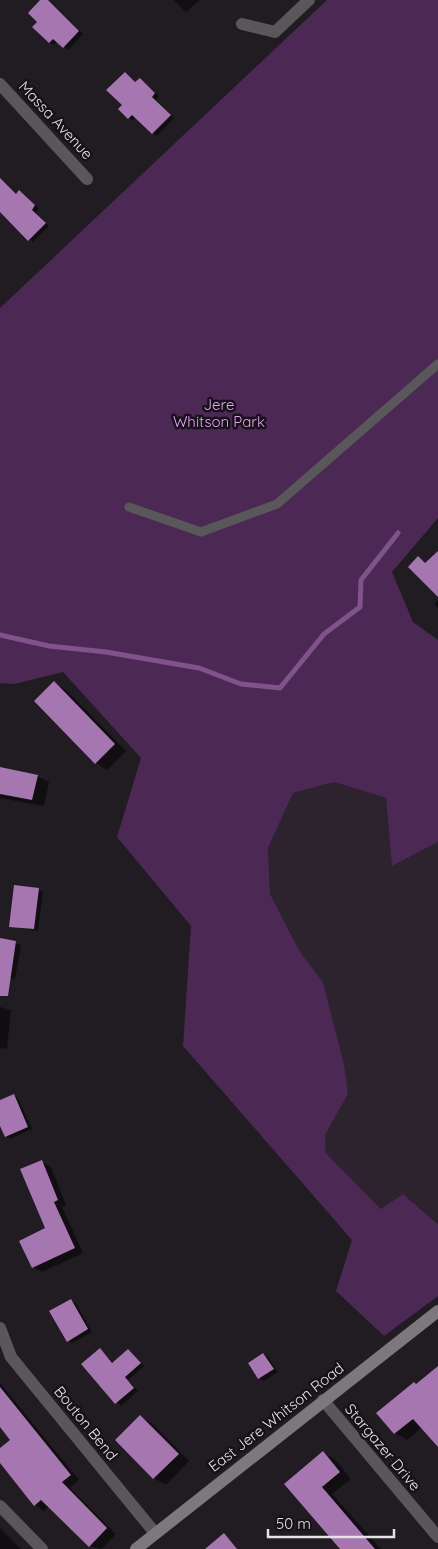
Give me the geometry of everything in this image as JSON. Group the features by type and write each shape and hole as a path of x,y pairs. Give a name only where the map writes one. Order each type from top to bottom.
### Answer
{"street":[{"path":"242,24 275,32 309,0"},
{"name":"Massa Avenue","path":"0,84 87,179"},
{"name":"East Jere Whitson Road","path":"136,1549 438,1311"},
{"name":"Bouton Bend","path":"0,1328 11,1357 155,1533"},
{"name":"Stargazer Drive","path":"323,1400 438,1537"},
{"path":"0,1506 42,1549"}],"lane":[{"path":"129,507 201,532 277,504 438,364"}],"shaded area":[{"path":"334,782 386,798 392,866 438,842 438,1223 403,1194 382,1209 326,1153 325,1135 348,1094 323,982 300,952 270,894 268,848 293,793"}],"green space":[{"name":"Jere Whitson Park","path":"327,0 438,0 438,518 392,572 413,622 438,640 438,842 392,866 386,798 334,782 293,793 268,848 270,894 300,952 323,982 344,1065 348,1094 325,1135 326,1153 381,1209 403,1194 438,1224 438,1296 384,1336 336,1291 352,1240 183,1046 191,926 117,837 141,758 63,672 14,684 0,683 0,308"}],"building":[{"path":"40,0 48,0 79,31 63,48 53,39 49,43 32,27 37,22 28,13"},
{"path":"125,72 135,82 140,78 155,93 152,97 171,115 152,134 132,115 128,119 118,109 122,105 106,90"},
{"path":"0,178 16,194 19,190 35,205 32,210 46,223 28,241 0,212"},
{"path":"438,551 438,597 408,567 418,556 425,563"},
{"path":"54,681 115,744 95,764 34,701"},
{"path":"0,767 38,775 32,800 0,794"},
{"path":"14,885 39,888 34,929 9,927"},
{"path":"0,938 16,941 8,996 0,996"},
{"path":"14,1094 28,1127 5,1137 0,1126 0,1100"},
{"path":"42,1160 58,1200 54,1202 75,1248 32,1268 19,1241 45,1228 20,1169"},
{"path":"71,1299 88,1329 67,1342 49,1311"},
{"path":"100,1348 112,1363 128,1349 141,1363 125,1377 134,1388 115,1404 81,1364"},
{"path":"263,1353 274,1369 258,1379 248,1363"},
{"path":"438,1366 438,1447 413,1419 394,1434 376,1413 414,1382 416,1384"},
{"path":"0,1387 71,1475 62,1482 107,1528 89,1547 41,1500 34,1506 0,1463 0,1448 10,1440 0,1427"},
{"path":"140,1415 179,1454 153,1479 115,1440"},
{"path":"323,1451 340,1472 322,1487 375,1549 340,1549 284,1484"},
{"path":"224,1533 237,1549 205,1549"}],"waterway":[{"path":"0,635 49,646 106,652 199,668 241,684 280,688 324,634 360,607 361,580 398,533"}]}
